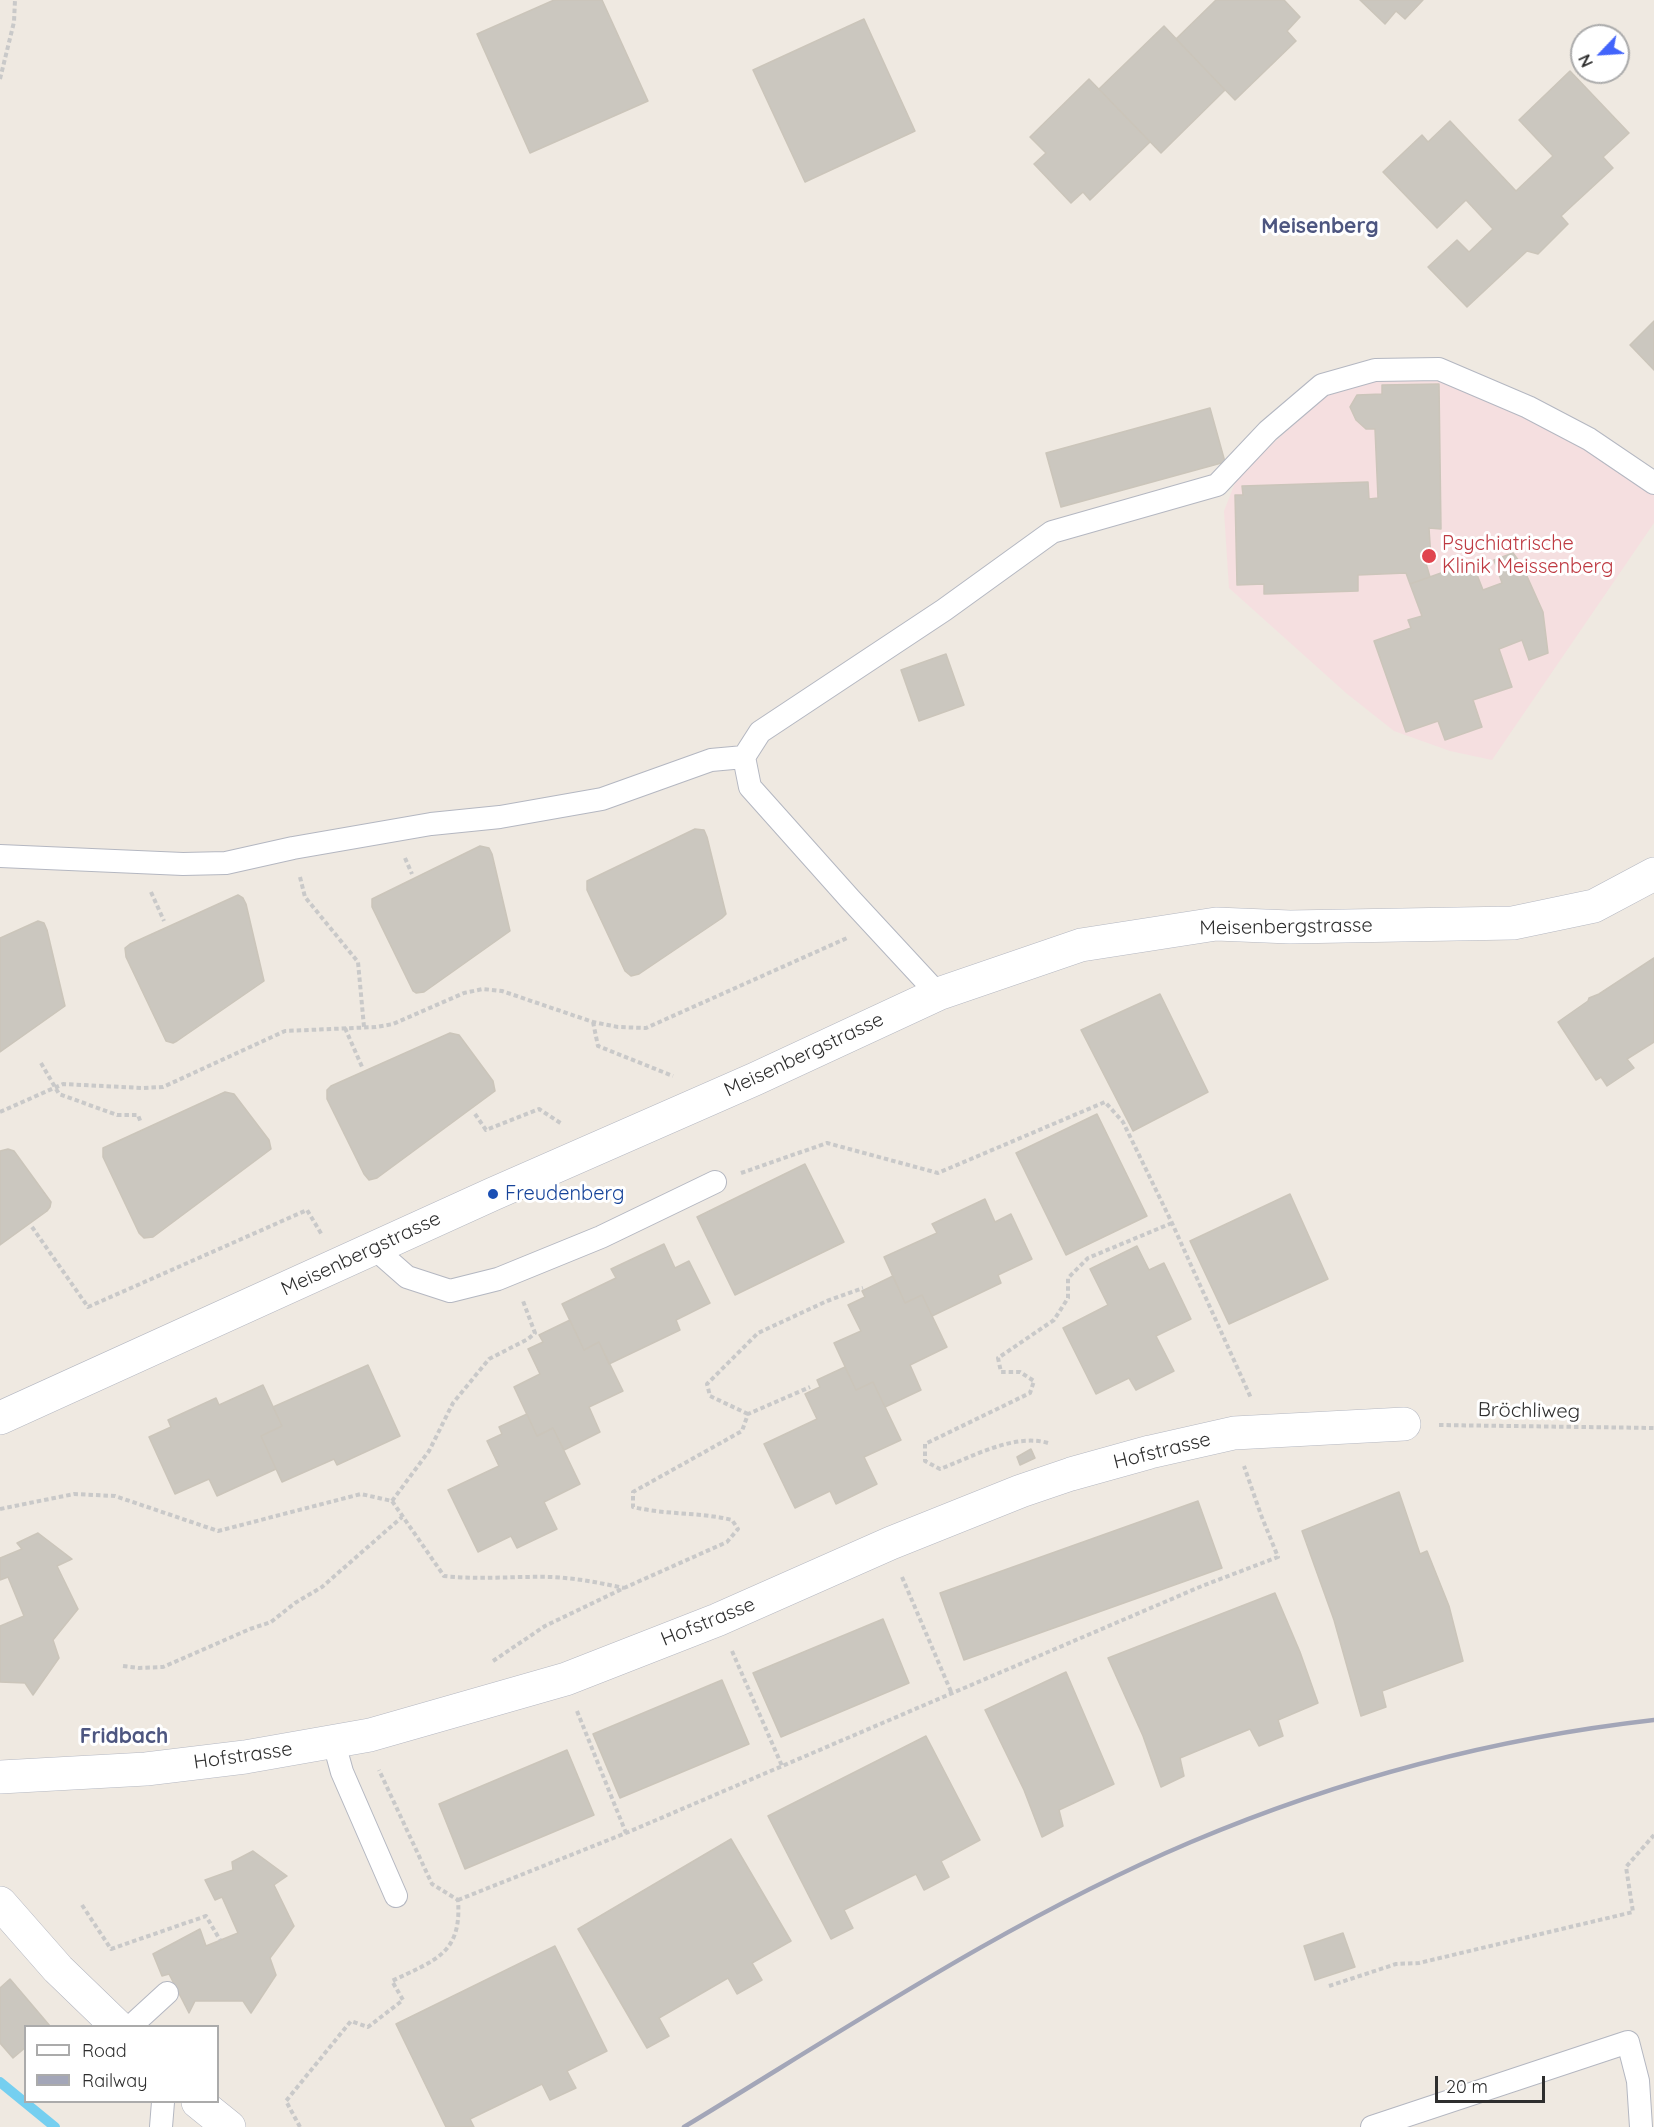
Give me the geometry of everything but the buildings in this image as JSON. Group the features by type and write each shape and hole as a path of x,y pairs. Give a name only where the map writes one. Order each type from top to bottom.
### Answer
{"street":[{"name":"Meisenbergstrasse","path":"0,1418 938,994 1081,945 1216,924 1290,927 1513,923 1594,906 1654,874"},
{"name":"Hofstrasse","path":"0,1778 146,1769 245,1757 334,1743 450,1714 566,1679 717,1620 891,1543 1021,1491 1071,1474 1150,1452 1234,1433 1404,1424"},
{"path":"0,1903 58,1969 116,2025"},
{"path":"199,2103 229,2127"}],"lane":[{"path":"938,994 750,787 744,757 760,732 944,610 1052,532 1217,485 1268,431 1322,385 1375,370 1439,369 1528,407 1589,439 1654,483"},
{"path":"0,856 183,864 226,863 293,848 431,824 500,817 602,799 711,760 744,757"},
{"path":"374,1248 407,1277 450,1291 498,1279 601,1237 715,1182"},
{"path":"334,1743 342,1772 396,1896"},
{"path":"132,2025 167,1993"},
{"path":"1372,2127 1628,2042 1638,2080 1641,2127"},
{"path":"161,2127 163,2103"}],"path":[{"path":"0,79 14,22 15,0"},
{"path":"293,848 304,897 358,962 364,1027"},
{"path":"0,1112 63,1084 163,1087 285,1031 393,1024 464,993 483,989 502,991 593,1022 618,1027 646,1028 875,926"},
{"path":"593,1022 598,1046 684,1080 713,1097"},
{"path":"345,1028 363,1069"},
{"path":"41,1063 59,1095 117,1115 138,1115 141,1123"},
{"path":"715,1182 826,1143 938,1173 1106,1102 1123,1122 1172,1223 1245,1385"},
{"path":"475,1114 486,1130 539,1109 597,1148"},
{"path":"33,1227 88,1307 307,1210 340,1264"},
{"path":"1071,1474 1061,1447 1036,1439 1003,1445 940,1469 925,1461 925,1444 1030,1393 1034,1381 1020,1372 1001,1372 998,1358 1054,1320 1068,1298 1068,1278 1088,1258 1172,1223"},
{"path":"748,1414 710,1396 707,1384 758,1333 827,1301 862,1288"},
{"path":"392,1501 429,1451 453,1403 489,1359 535,1333 522,1298"},
{"path":"489,1663 545,1626 727,1542 738,1529 732,1520 716,1516 653,1512 633,1508 633,1492 742,1431 748,1414 810,1387"},
{"name":"Bröchliweg","path":"1404,1424 1654,1428"},
{"path":"458,1900 626,1833 1202,1586 1278,1557 1260,1515 1244,1466"},
{"path":"0,1509 74,1494 115,1496 218,1531 361,1494 392,1501 444,1576 469,1579 551,1577 624,1588"},
{"path":"123,1666 164,1667 271,1622 295,1603 322,1587 402,1516"},
{"path":"902,1577 952,1694"},
{"path":"732,1650 782,1766"},
{"path":"577,1711 626,1833"},
{"path":"1329,1986 1396,1964 1419,1963 1632,1912 1626,1867 1654,1835"},
{"path":"82,1905 111,1949 206,1916 220,1940"},
{"path":"300,2127 286,2101 351,2021 368,2027 403,2000 393,1981"}],"shaded area":[{"name":"Psychiatrische Klinik Meissenberg","path":"1450,377 1556,430 1654,493 1654,523 1492,760 1450,751 1394,731 1346,693 1229,588 1224,511 1238,475 1325,396 1360,380"}],"waterway":[{"name":"Fridbach","path":"0,2082 24,2102"},
{"name":"Fridbach","path":"26,2103 55,2127"}],"railway":[{"path":"684,2127 995,1939 1125,1872 1191,1842 1303,1799 1418,1764 1535,1738 1654,1720"}],"place":[{"name":"Psychiatrische Klinik Meissenberg","path":"1429,556"},
{"name":"Freudenberg","path":"493,1194"}],"district":[{"name":"Meisenberg","path":"1320,227"},
{"name":"Fridbach","path":"124,1737"}]}
